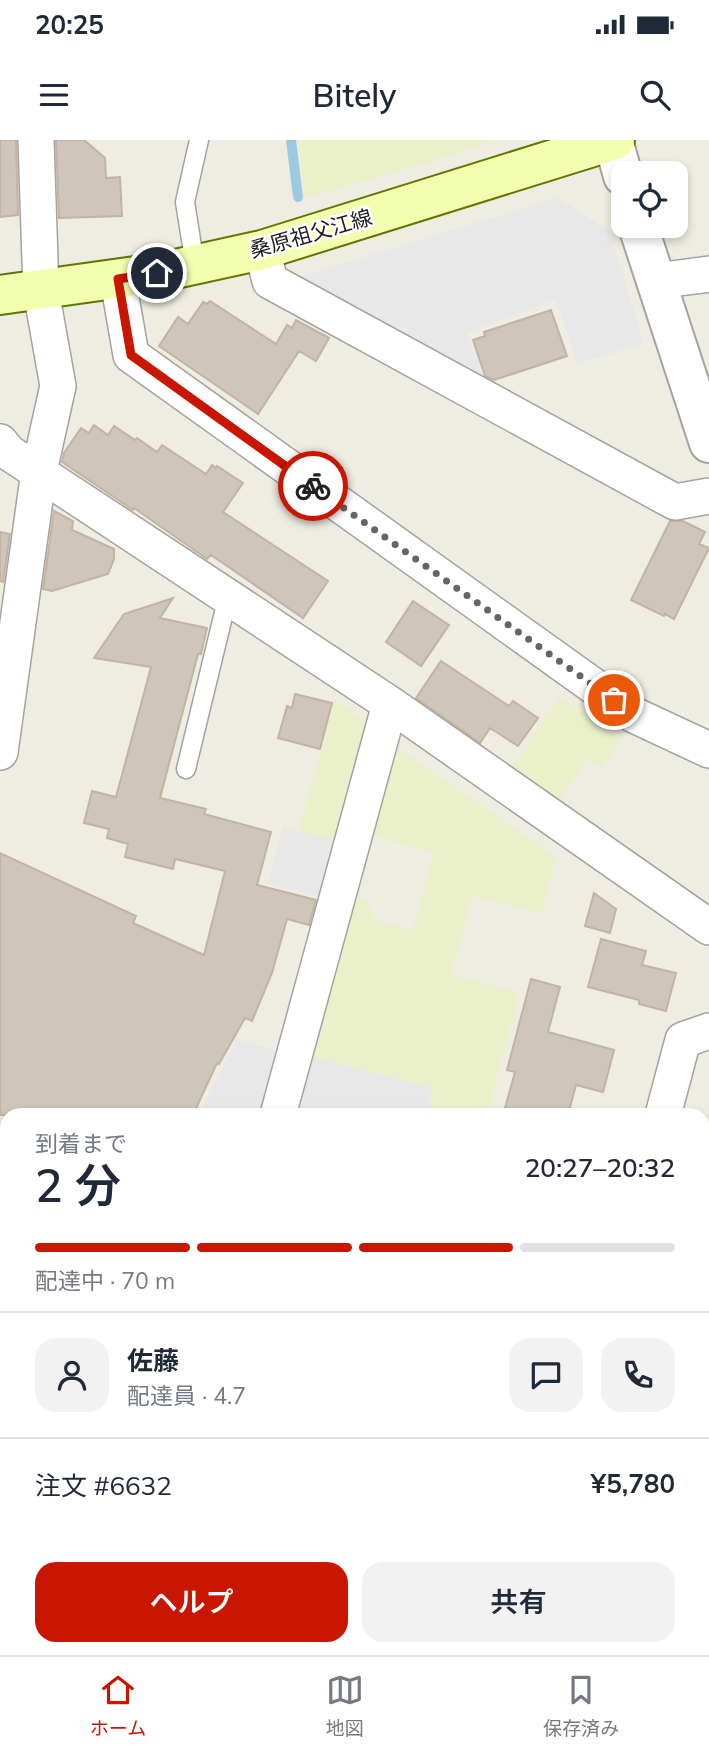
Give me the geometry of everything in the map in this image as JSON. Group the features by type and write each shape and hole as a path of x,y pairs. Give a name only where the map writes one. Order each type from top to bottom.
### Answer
{"main road":[{"name":"桑原祖父江線","path":"0,295 118,279 262,250 614,140"}],"street":[{"path":"0,752 7,642 58,386 41,291 36,140"},
{"path":"614,140 619,161"},
{"path":"642,238 707,429"},
{"path":"262,250 270,281 675,502 709,496"},
{"path":"656,281 709,274"},
{"path":"118,279 131,355 634,715 709,750"},
{"path":"3,451 39,471 390,704 709,927"},
{"path":"280,1108 390,704"},
{"path":"665,1108 683,1040 709,1031"}],"lane":[{"path":"195,265 185,202 199,140"},
{"path":"186,769 229,596"}],"green space":[{"path":"298,140 497,140 305,198"},
{"path":"559,697 622,740 602,769 587,759 557,804 508,772"},
{"path":"334,699 363,720 361,727 373,734 345,843 299,831"},
{"path":"395,746 556,857 541,913 472,896 451,975 519,993 489,1108 428,1108 433,1088 308,1056 350,895 366,900 376,921 413,930 433,853 366,833"}],"shaded area":[{"path":"557,198 609,230 644,343 577,364 556,300 468,332 486,385 286,281"},
{"path":"283,827 345,843 330,899 268,883"},
{"path":"237,1039 285,1053 271,1108 202,1108"},
{"path":"308,1056 433,1088 428,1108 295,1108"}],"building":[{"path":"0,140 16,140 18,215 0,217"},
{"path":"56,140 84,140 105,158 106,178 120,177 122,216 59,218"},
{"path":"210,301 276,344 287,325 292,328 296,320 329,338 316,361 299,351 258,414 159,346 178,317 188,324 203,302 207,304"},
{"path":"551,310 567,356 494,380 485,376 473,340 485,336 484,332"},
{"path":"94,425 108,435 114,426 157,452 162,445 206,474 212,465 216,468 217,466 243,483 223,512 328,581 303,618 211,555 207,559 62,462 64,453 81,428 89,433"},
{"path":"54,511 73,521 72,530 114,549 114,559 108,574 52,591 43,589"},
{"path":"670,521 683,521 705,532 699,544 709,548 674,619 631,600"},
{"path":"0,532 10,534 3,582 0,581"},
{"path":"173,598 160,618 207,628 160,798 206,809 204,814 271,832 257,885 316,900 309,925 287,919 272,973 252,1021 245,1018 219,1064 217,1063 196,1108 0,1108 0,853 136,916 133,923 204,955 225,871 175,859 173,869 125,857 128,844 107,838 109,829 84,823 92,791 116,797 151,667 94,658 124,614"},
{"path":"413,601 449,625 421,666 386,642"},
{"path":"441,661 509,706 513,701 538,718 518,746 490,728 480,743 416,698"},
{"path":"295,694 332,703 320,749 278,738 287,706 292,708"},
{"path":"594,893 616,909 610,933 585,926"},
{"path":"601,939 646,951 642,965 676,973 666,1011 639,1004 639,1000 588,987"},
{"path":"531,979 560,987 548,1032 614,1050 603,1092 576,1085 570,1108 505,1108 515,1072 507,1070"}],"waterway":[{"path":"291,140 298,197"}],"way so far":[{"path":"313,486 614,700"}],"route":[{"path":"157,273 118,279 131,355 313,486"}]}
